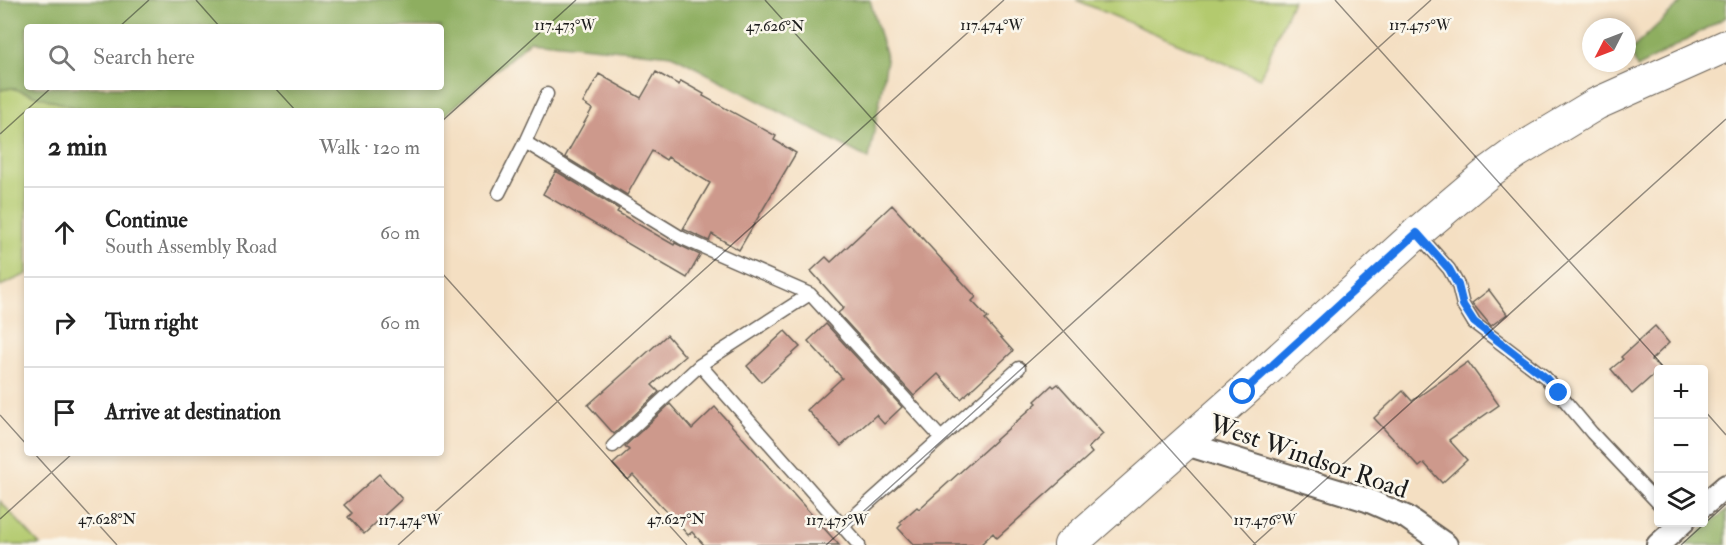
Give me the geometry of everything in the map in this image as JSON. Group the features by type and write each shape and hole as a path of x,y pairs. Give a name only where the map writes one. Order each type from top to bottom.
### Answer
{"street":[{"path":"1070,545 1243,392 1417,233 1489,172 1515,153 1596,105 1726,46"},
{"name":"West Windsor Road","path":"1183,443 1367,500 1406,517 1446,545"},
{"path":"1708,502 1726,486"},
{"path":"1658,545 1675,527"}],"lane":[{"path":"499,193 548,94"},
{"path":"525,142 682,238 810,294 941,438"},
{"path":"1417,233 1449,269 1458,285 1463,305 1474,322 1545,377 1592,433 1654,498"},
{"path":"613,446 700,365 810,294"},
{"path":"700,365 859,545"},
{"path":"843,526 1018,368"}],"green space":[{"path":"0,0 870,0 887,60 869,159 672,55 530,41 444,116 444,108 75,108 12,88 0,90"},
{"path":"1076,0 1293,0 1260,78"},
{"path":"1684,0 1726,0 1726,17 1637,68 1636,45"},
{"path":"12,88 75,108 24,108 24,275 0,286 0,90"},
{"path":"0,501 40,545 0,545"},
{"path":"1726,510 1726,545 1685,545 1708,527"}],"building":[{"path":"656,72 679,85 681,81 704,94 703,96 776,136 774,140 796,153 739,250 712,234 709,241 683,229 710,183 668,157 666,160 652,151 627,195 565,157 592,109 583,103 599,74 641,98"},
{"path":"556,171 619,209 617,212 674,245 675,243 700,255 687,278 543,194"},
{"path":"892,205 976,297 972,301 988,318 985,320 1013,351 961,399 938,374 914,396 838,313 844,308 811,271 826,257 831,262"},
{"path":"1489,290 1507,314 1491,326 1472,303"},
{"path":"826,324 902,407 884,424 876,415 841,446 807,410 842,378 808,341"},
{"path":"1655,326 1669,343 1651,360 1656,365 1654,365 1654,374 1632,394 1611,369 1623,359 1621,357"},
{"path":"785,331 800,347 761,382 747,366"},
{"path":"667,335 685,356 652,385 659,392 614,434 588,405"},
{"path":"1468,362 1499,405 1449,440 1467,460 1442,483 1424,463 1419,467 1374,418 1403,391 1412,401"},
{"path":"1058,384 1103,434 1088,448 1092,453 997,538 993,533 980,545 914,545 898,528 902,524 900,522 917,507 919,509 1037,403 1035,401 1052,385 1054,387"},
{"path":"670,404 692,429 715,407 839,545 704,545 692,532 688,535 633,475 628,480 613,464 629,450 625,446"},
{"path":"379,474 402,499 364,534 348,517 352,513 344,505"}],"route":[{"path":"1243,392 1417,233 1449,269 1458,285 1463,305 1474,322 1545,377 1559,393"}]}
